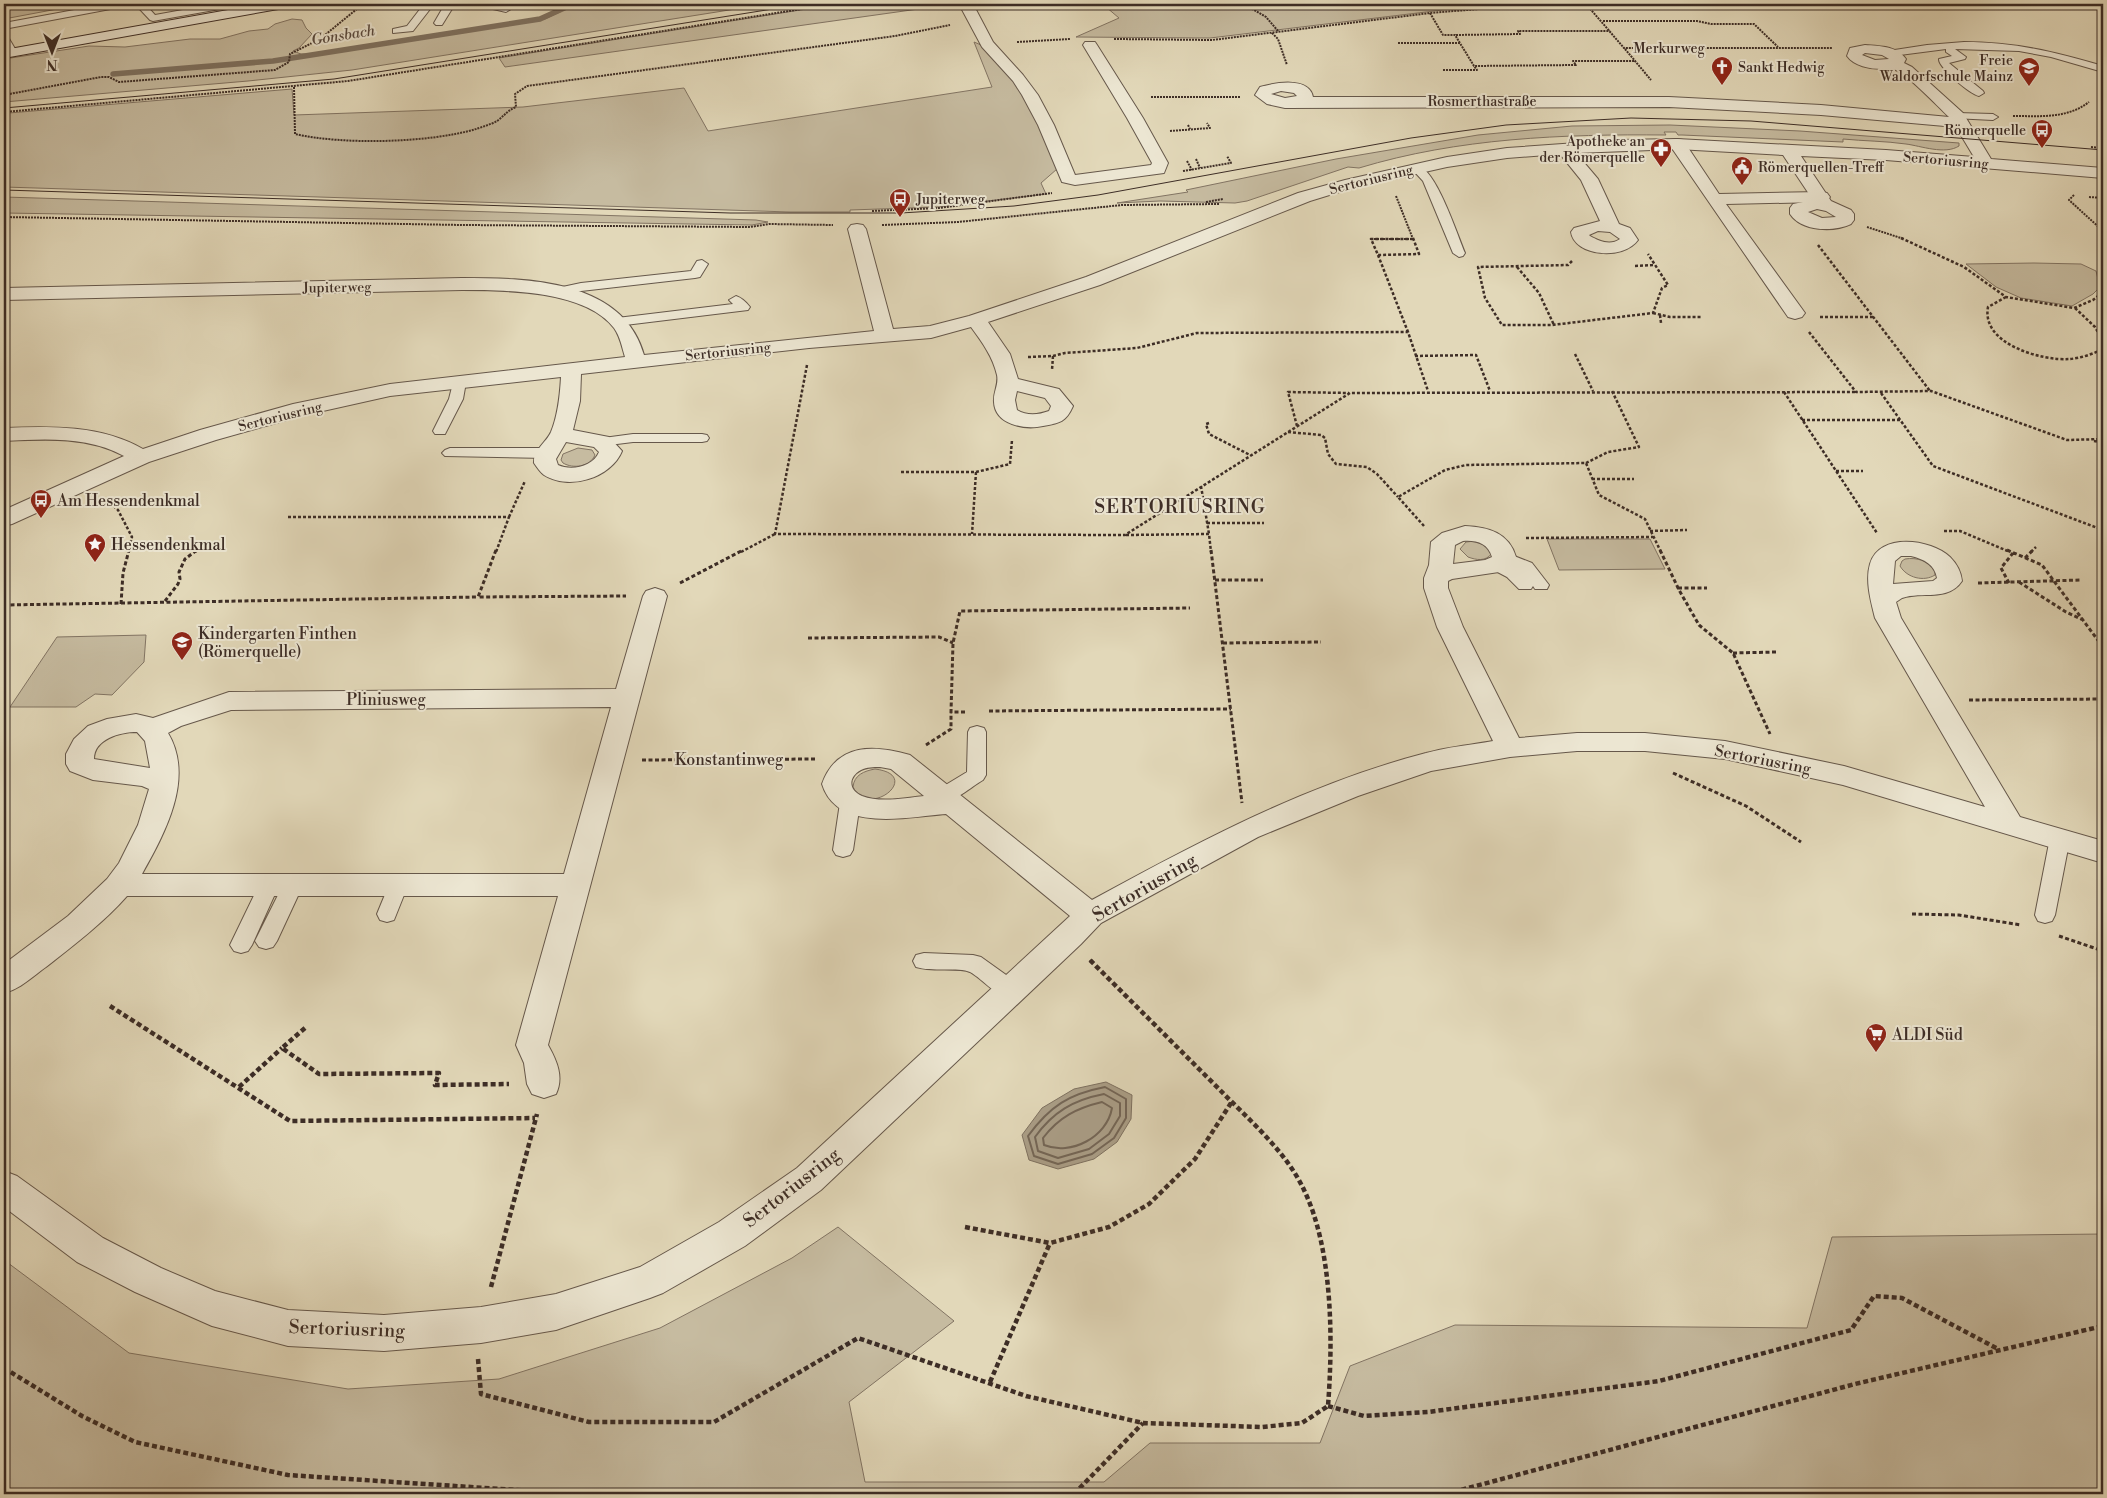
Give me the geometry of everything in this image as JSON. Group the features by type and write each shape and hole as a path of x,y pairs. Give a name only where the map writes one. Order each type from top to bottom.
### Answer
{"street":[{"path":"8,53 284,4"},
{"path":"966,4 987,44 1018,78 1030,95 1052,139 1068,178 1076,180 1158,169 1160,163 1144,133 1090,45"},
{"path":"1855,51 1854,56 1862,61 1875,64 1892,58 1908,70 1959,119 1986,164"},
{"name":"Rosmerthastraße","path":"1295,94 1669,102 1959,119"},
{"path":"1677,144 1796,315"},
{"name":"Sertoriusring","path":"4,519 142,457 208,435 301,410 390,390 809,342 931,332 976,320 1092,281 1304,197 1417,168 1506,153 1677,144 1788,149 2103,173"},
{"path":"1564,149 1589,179 1618,230"},
{"path":"1788,149 1823,201"},
{"path":"1714,199 1823,201 1842,211 1846,217 1845,220 1831,224 1810,220 1799,214 1799,208 1823,201"},
{"path":"1592,245 1582,238 1580,232 1596,226 1618,230"},
{"path":"866,227 882,326 886,337"},
{"name":"Jupiterweg","path":"4,294 525,287 558,292 586,301 606,312 629,335 636,361"},
{"path":"976,320 1002,359 1008,383 1004,401 1007,411 1015,418 1026,421 1050,419 1058,415 1062,406 1058,398 1052,394 1008,383"},
{"path":"561,434 601,442 611,451 610,457 606,463 598,468 578,474 567,474 550,469 547,458 561,434 571,398 571,369"},
{"path":"4,434 60,433 84,436 113,443 142,457"},
{"path":"1436,578 1446,572 1490,568 1507,553 1495,541 1474,533 1454,536 1443,542 1441,565 1436,578 1436,588 1450,627 1510,748"},
{"path":"1883,599 1898,590 1933,589 1944,586 1950,581 1951,573 1947,566 1929,554 1902,549 1889,542 1882,565 1883,599 1888,618 2009,823"},
{"path":"544,1084 541,1062 532,1045 655,596"},
{"name":"Pliniusweg","path":"152,730 171,720 229,701 626,698"},
{"path":"4,981 88,917 120,885 157,816 165,786 163,756 158,739 152,730 144,724 129,723 114,726 95,734 84,744 79,754 80,764 93,770 147,777 165,786"},
{"name":"Sertoriusring","path":"4,1187 90,1250 148,1280 212,1308 288,1328 384,1333 481,1325 556,1312 650,1281 732,1234 808,1179 1080,926 1173,869 1248,830 1348,789 1428,762 1510,748 1577,742 1645,742 1725,750 1844,776 2103,852"},
{"path":"946,800 869,808 850,803 839,795 836,786 838,774 848,764 861,758 888,757 900,762 946,800 1080,926"},
{"path":"120,885 575,885"}],"lane":[{"path":"4,26 122,4"},
{"path":"140,4 153,18 231,4"},
{"path":"396,31 410,29 429,4"},
{"path":"439,23 450,4"},
{"path":"4,39 8,53"},
{"path":"1892,58 1912,49 1975,46 2038,51 2103,69"},
{"path":"1945,47 1961,58 1943,61 1949,69 1979,93"},
{"path":"1959,119 1993,117"},
{"path":"1417,168 1428,180 1458,253"},
{"path":"558,292 581,287 695,274 702,264"},
{"path":"618,322 743,307 736,300"},
{"path":"440,431 456,399 459,382"},
{"path":"601,442 633,438 702,438"},
{"path":"450,453 547,458"},
{"path":"1507,553 1513,573 1533,585"},
{"path":"946,800 976,774 977,732"},
{"path":"843,850 850,803"},
{"path":"2045,915 2060,838"},
{"path":"266,941 281,885"},
{"path":"241,945 281,885"},
{"path":"387,914 398,885"},
{"path":"924,961 973,963 1012,991"}],"path":[{"path":"4,95 101,76 109,77 119,82 275,70 290,62 290,54 308,48 341,24 363,4"},
{"path":"4,112 294,88 391,75 833,4"},
{"path":"1244,4 1266,18 1278,32"},
{"path":"1192,39 1212,40 1430,13 1542,4"},
{"name":"Merkurweg","path":"1586,4 1603,21 1624,48 1836,48 1855,51"},
{"path":"1430,13 1443,35 1520,34 1518,31 1610,30"},
{"name":"Merkurweg","path":"1603,21 1697,21 1710,24 1754,24 1779,48"},
{"path":"294,88 295,134 303,137 346,141 412,138 466,131 497,122 516,106 515,94 527,86 688,65 976,22"},
{"path":"1271,33 1278,39 1295,94"},
{"path":"1455,35 1474,66"},
{"path":"1398,43 1460,43"},
{"path":"1624,48 1669,102"},
{"name":"Rosmerthastraße","path":"1446,75 1443,70 1477,70 1474,66 1576,65 1573,62 1635,61"},
{"path":"1151,98 1228,97"},
{"path":"1993,117 2051,116 2081,109 2088,102"},
{"path":"1144,133 1210,128 1207,123"},
{"path":"1188,125 1190,129"},
{"path":"2090,147 2103,148"},
{"path":"1158,169 1173,172 1231,163 1228,156"},
{"path":"1196,159 1200,168"},
{"path":"1187,161 1192,170"},
{"path":"1378,255 1419,254 1387,175"},
{"path":"866,211 939,208 1056,192"},
{"path":"2074,195 2069,200 2103,231"},
{"path":"1201,204 1223,199"},
{"path":"866,227 977,220 1130,204 1227,204"},
{"path":"4,216 462,225 750,227 769,224 833,225"},
{"path":"1810,220 1810,235 1931,391"},
{"path":"1845,220 1924,247 1964,267 2006,297 2074,308 2088,318 2098,330 2103,341"},
{"path":"1618,230 1640,241 1668,285 1662,288 1653,314"},
{"path":"1413,238 1371,238 1408,332 1414,356 1428,392"},
{"path":"1592,245 1568,265 1478,267 1485,298 1502,325 1554,325 1653,314 1670,317 1701,317"},
{"path":"1517,266 1530,278 1542,295 1554,325"},
{"path":"2074,308 2093,300 2103,292"},
{"path":"2006,297 1988,307 1986,321 1993,332 2007,342 2046,357 2066,359 2090,355 2103,349"},
{"path":"1660,315 1661,323"},
{"path":"1796,315 1875,318"},
{"path":"1796,315 1856,392"},
{"path":"1052,356 1065,352 1137,348 1196,333 1408,332"},
{"path":"775,534 809,356 809,342"},
{"path":"1575,354 1593,391"},
{"path":"1414,356 1476,355 1490,392"},
{"path":"1398,496 1445,470 1466,464 1586,463 1603,453 1617,450 1634,450 1639,447 1612,391"},
{"path":"1784,391 1876,532 1889,542"},
{"path":"1297,426 1288,392 1784,391 1881,393 1931,391 2067,440 2103,441"},
{"path":"1124,535 1350,393"},
{"path":"1881,393 1933,466 2103,530"},
{"path":"901,472 976,472 1010,464 1015,418"},
{"path":"1802,420 1900,420"},
{"path":"1209,423 1206,424 1209,434 1250,456"},
{"path":"1288,432 1320,435 1325,438 1328,454 1336,464 1367,466 1398,496 1424,526 1443,542"},
{"path":"478,597 530,468 547,458"},
{"path":"1586,463 1599,496 1645,519 1698,625 1733,653 1783,762"},
{"path":"1836,471 1863,470"},
{"path":"972,534 976,472"},
{"path":"1592,479 1634,479"},
{"path":"85,481 118,510 132,537 123,573 120,604"},
{"path":"1201,486 1209,534 1242,802 1248,830"},
{"path":"288,518 509,517"},
{"path":"1207,523 1264,523"},
{"path":"1650,531 1686,530"},
{"path":"1941,531 1960,531 2042,566 2103,648"},
{"path":"1876,532 1889,542"},
{"path":"4,605 120,604 165,601 655,596 775,534 1209,534"},
{"path":"1507,553 1653,537"},
{"path":"165,601 178,584 180,579 179,572 185,559 202,547"},
{"path":"2025,558 2036,547"},
{"path":"2009,583 2001,568 2014,553"},
{"path":"1214,580 1263,580"},
{"path":"1950,581 2009,583 2081,580"},
{"path":"2019,582 2038,592 2068,614 2083,620"},
{"path":"1678,588 1707,588"},
{"path":"900,762 951,729 953,643 960,611 1190,608"},
{"path":"808,638 939,637 953,643"},
{"path":"1223,643 1321,642"},
{"path":"1733,653 1777,652"},
{"path":"1936,701 2103,699"},
{"path":"981,711 1231,708"},
{"path":"951,712 971,712"},
{"name":"Konstantinweg","path":"609,760 824,759 848,764"},
{"path":"1669,771 1746,806 1801,842"},
{"path":"1912,914 1959,915 2012,922 2029,928"},
{"path":"1080,926 1098,969 1275,1146 1304,1189 1320,1233 1329,1302 1332,1357 1328,1406"},
{"path":"2055,935 2103,951"},
{"path":"110,1006 290,1121 536,1118"},
{"path":"239,1088 305,1028"},
{"path":"282,1048 319,1074 439,1073 435,1085 544,1084 481,1325"},
{"path":"965,1227 1050,1243 1109,1227 1150,1204 1196,1158 1231,1103"},
{"path":"990,1382 1050,1243"},
{"path":"477,1364 481,1394 589,1422 714,1422 858,1338 1026,1396 1143,1423 1262,1426 1302,1423 1328,1406 1364,1416 1428,1412 1659,1381 1851,1330 1874,1296 1902,1298 1998,1348"},
{"path":"1446,1494 1819,1393 1998,1348 2103,1326"},
{"path":"4,1368 82,1416 135,1442 288,1476 426,1483 577,1494"},
{"path":"1074,1494 1143,1423"}],"shaded area":[{"path":"4,4 84,4 4,19"},
{"path":"556,4 767,4 352,70 4,102 4,59 89,46 125,47 190,39 220,39 249,31 268,29 275,24 292,19 302,20 312,34 299,48 293,51 301,54 318,54 545,19 562,11 551,8"},
{"path":"838,4 954,4 505,67 499,58"},
{"path":"1092,4 1395,4 1400,8 1410,7 1407,4 1514,4 1459,8 1210,38 1076,37 1119,18 1106,7"},
{"path":"974,42 988,51 1010,76 1027,101 1040,126 1057,169 1041,183 1046,194 938,207 850,210 850,212 790,212 4,187 4,127 9,113 292,89 294,115 523,107 684,88 708,131 992,87"},
{"path":"1670,125 1800,131 1959,143 1959,146 1953,149 1940,150 1906,144 1843,139 1843,142 1678,135 1676,132 1664,132 1666,135 1550,137 1472,144 1396,158 1359,168 1348,167 1247,201 1235,203 1160,201 1117,203 1188,192 1186,190 1336,159 1478,135 1572,126"},
{"path":"4,197 756,220 768,222 752,225 4,213"},
{"path":"1966,264 2081,264 2096,271 2100,287 2093,294 2072,306 2021,298 1996,287"},
{"path":"578,448 592,450 595,455 593,459 581,466 563,463 561,460 563,454"},
{"path":"1547,539 1650,539 1665,569 1559,570"},
{"path":"1466,542 1481,543 1492,553 1484,559 1468,557 1460,549"},
{"path":"1905,559 1918,559 1926,562 1935,571 1935,575 1926,578 1911,576 1900,566"},
{"path":"146,635 144,662 112,695 95,694 76,707 10,707 57,637"},
{"path":"875,769 889,773 894,779 894,786 888,793 880,797 870,799 861,796 853,787 855,779 863,772"},
{"path":"838,1227 954,1321 849,1402 865,1482 1104,1482 1150,1443 1320,1443 1350,1366 1455,1325 1807,1328 1832,1237 2103,1234 2103,1494 4,1494 4,1260 129,1353 348,1389 499,1379 660,1328 792,1258"}],"water":[{"path":"1106,1082 1132,1095 1131,1119 1117,1142 1094,1159 1058,1169 1029,1160 1022,1135 1042,1108 1074,1089"}],"waterway":[{"name":"Gonsbach","path":"113,74 273,61 540,19 573,4"}],"tram line":[{"path":"4,108 334,79 804,4"},
{"path":"4,190 730,213 901,213 1014,206 1098,195 1411,138 1506,125 1631,118 1751,121 2103,150"}],"place":[{"name":"Sankt Hedwig","path":"1722,86"},
{"name":"Freie Waldorfschule Mainz","path":"2029,87"},
{"name":"Römerquelle","path":"2042,149"},
{"name":"Apotheke an der Römerquelle","path":"1661,168"},
{"name":"Römerquellen-Treff","path":"1742,186"},
{"name":"Jupiterweg","path":"900,218"},
{"name":"Am Hessendenkmal","path":"41,519"},
{"name":"Hessendenkmal","path":"95,563"},
{"name":"Kindergarten Finthen (Römerquelle)","path":"182,661"},
{"name":"ALDI Süd","path":"1876,1053"}],"district":[{"name":"SERTORIUSRING","path":"1180,506"}]}
